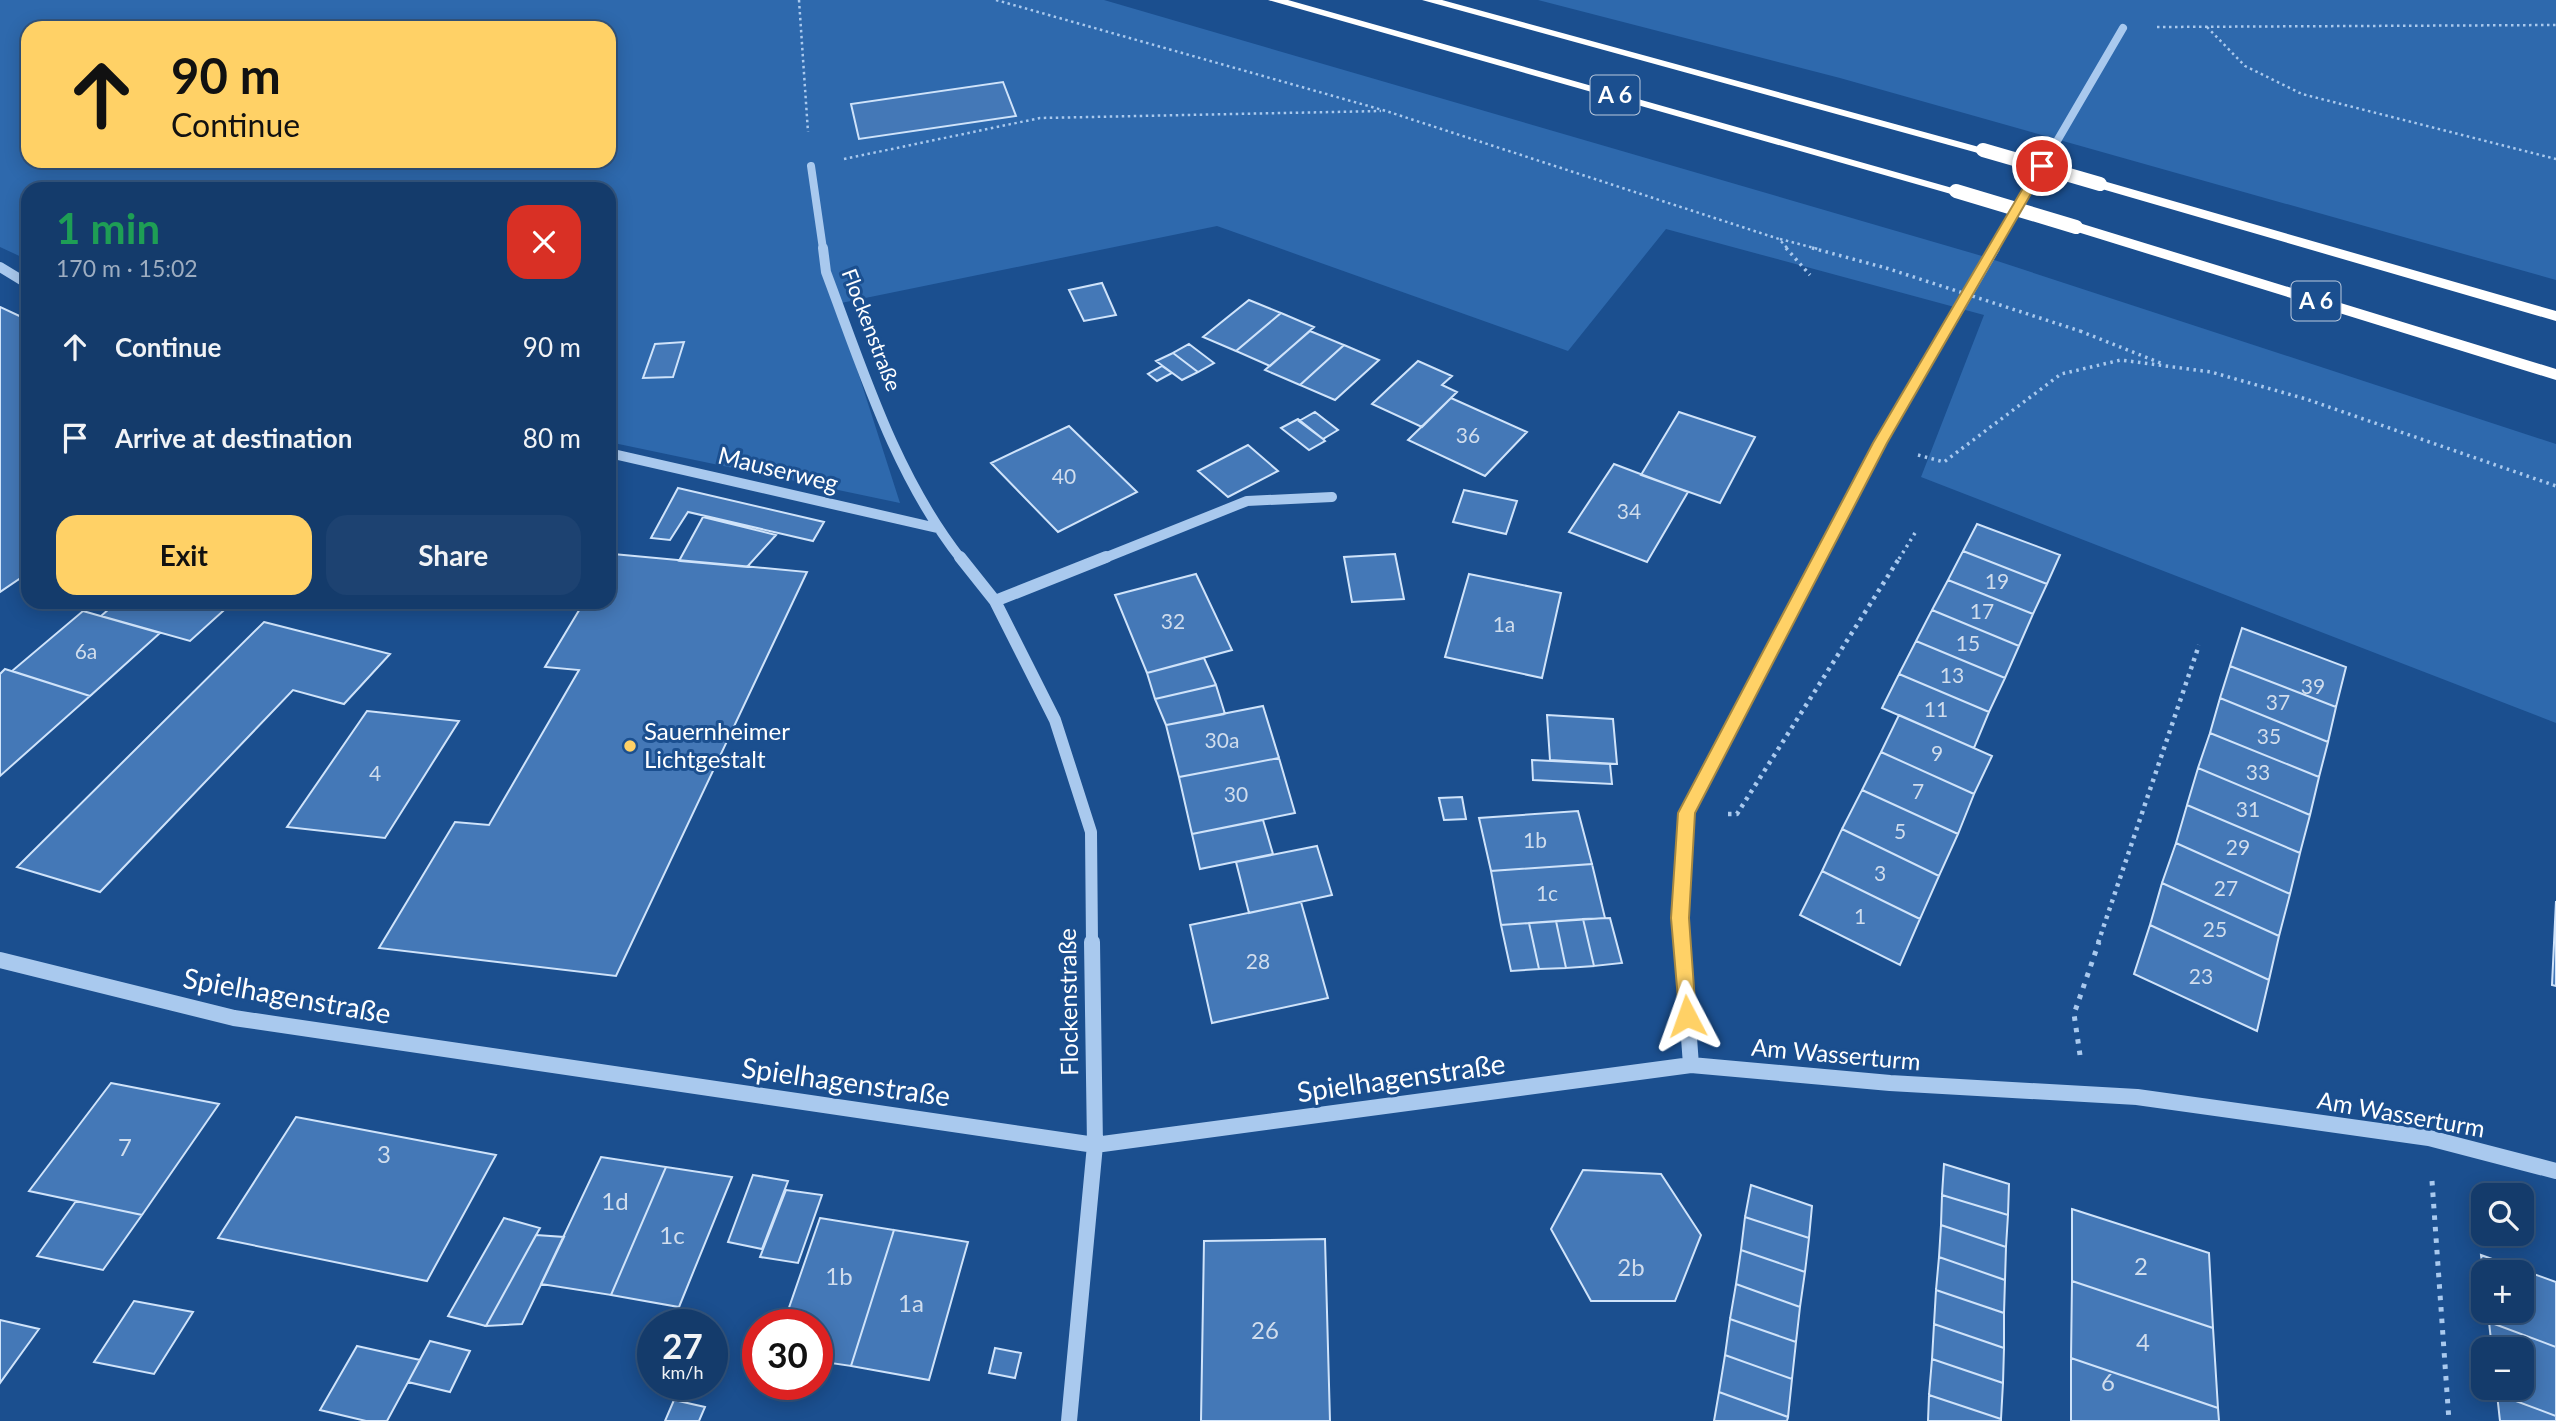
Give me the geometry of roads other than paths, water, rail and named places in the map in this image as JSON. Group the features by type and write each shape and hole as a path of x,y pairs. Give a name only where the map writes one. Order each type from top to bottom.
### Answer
{"highway":[{"name":"A 6","path":"1274,0 1956,191 2556,375"},
{"name":"A 6","path":"1428,0 1983,150 2556,316"}],"street":[{"path":"1691,1065 1680,918 1686,813 1880,443 2123,27"},
{"name":"Flockenstraße","path":"811,166 825,272 886,430 937,528 995,601 1055,720 1091,832 1095,1145 1069,1421"},
{"path":"0,267 21,280"},
{"name":"Mauserweg","path":"616,454 678,466 869,515 937,528"},
{"path":"995,601 1247,501 1332,497"},
{"name":"Spielhagenstraße","path":"0,960 234,1018 1095,1145 1691,1065"},
{"name":"Am Wasserturm","path":"1691,1065 1890,1083 2137,1097 2429,1138 2556,1171"}],"place":[{"name":"Sauernheimer Lichtgestalt","path":"630,746"}]}
